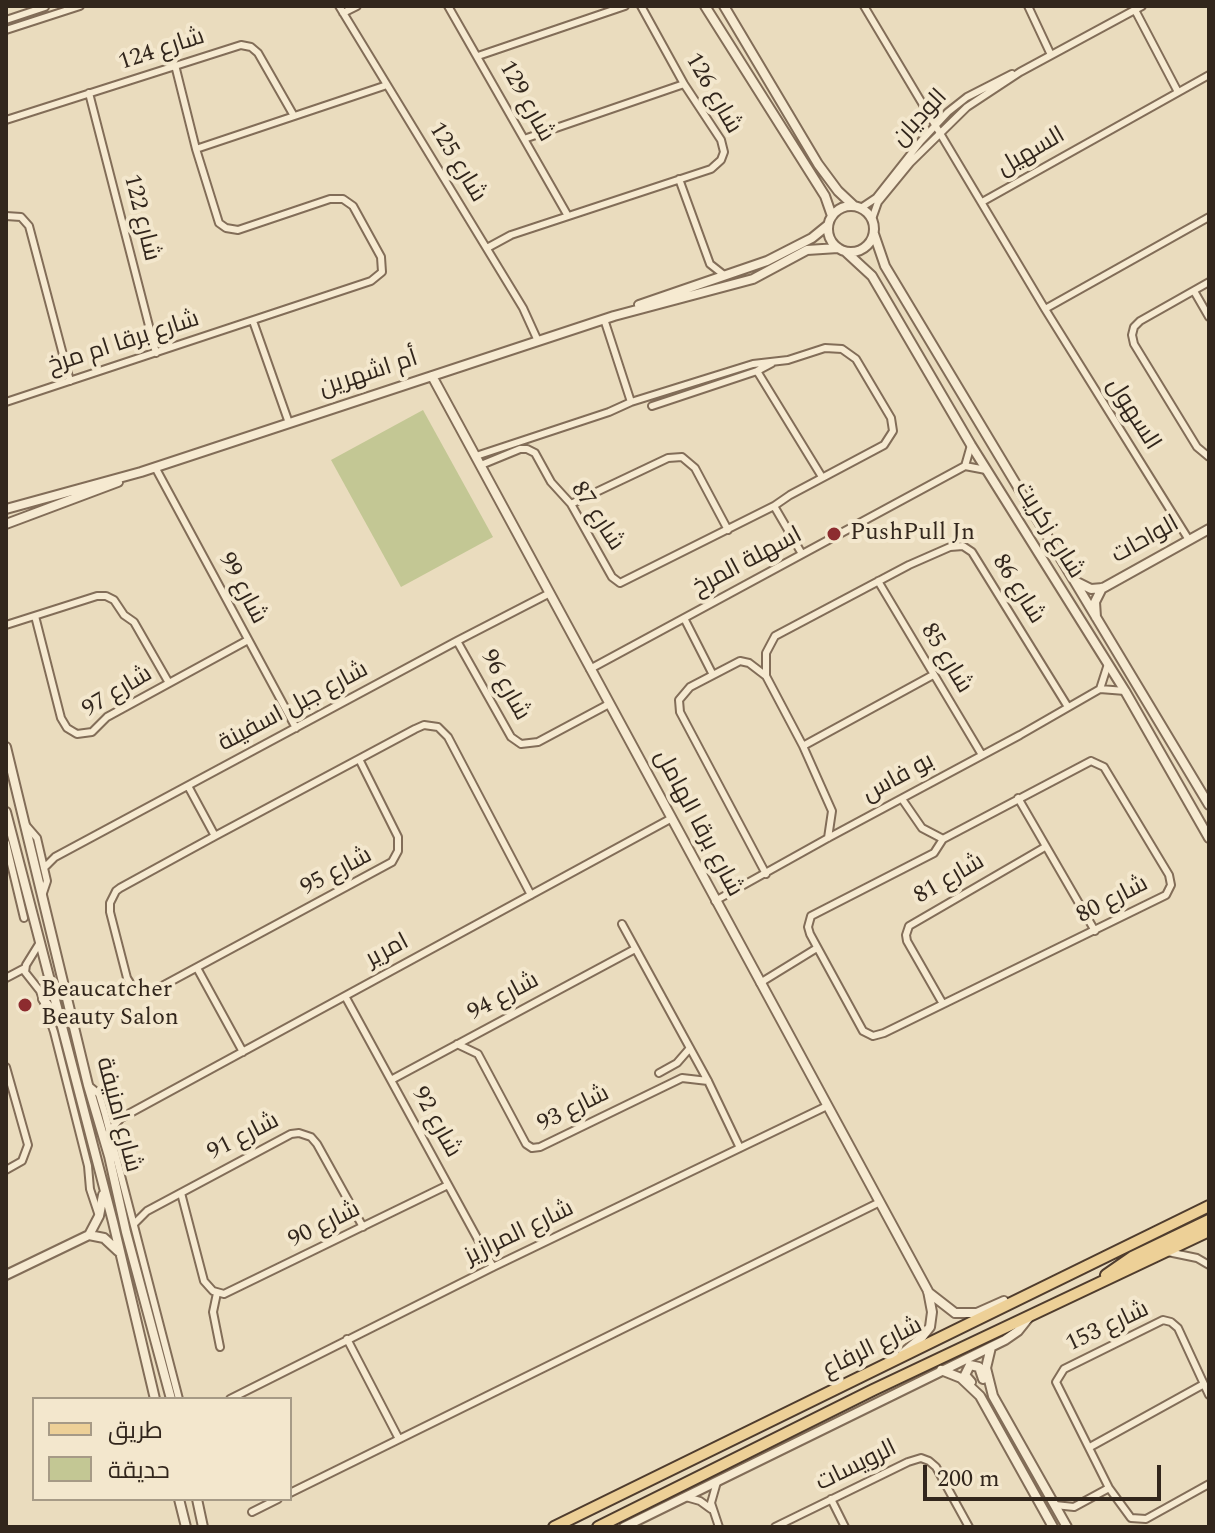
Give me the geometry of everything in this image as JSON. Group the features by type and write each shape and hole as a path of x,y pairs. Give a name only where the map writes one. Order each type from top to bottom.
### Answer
{"main road":[{"name":"شارع الرفاع","path":"554,1527 1209,1206"},
{"path":"1092,1287 1132,1257 1209,1220"},
{"name":"شارع الرفاع","path":"598,1527 1031,1314 1209,1231"}],"street":[{"path":"6,30 80,6"},
{"path":"341,9 357,6"},
{"name":"شارع 129","path":"448,6 568,216"},
{"path":"478,56 625,6"},
{"name":"شارع 126","path":"487,248 511,235 715,167 724,152 721,140 684,84 641,6"},
{"path":"705,6 825,196 830,220 829,238 842,250 864,248 874,234 872,219 838,191 818,164 724,6"},
{"name":"السهيل","path":"864,6 982,202 1209,75"},
{"path":"1028,6 1051,55"},
{"name":"الوديان","path":"858,207 876,198 936,124 967,97 1142,6"},
{"path":"6,20 45,7 51,15"},
{"name":"شارع 125","path":"341,9 523,308 538,341"},
{"path":"1135,10 1178,92"},
{"name":"شارع 124","path":"6,120 234,46 251,47 258,53 294,116"},
{"name":"شارع برقا ام مرخ","path":"6,402 375,280 382,272 383,260 353,206 339,198 238,230 226,228 215,216 175,65"},
{"name":"الوديان","path":"872,219 886,192 910,163 967,107 1020,72"},
{"path":"524,139 684,84"},
{"path":"196,149 387,85"},
{"name":"شارع 122","path":"89,93 156,353"},
{"path":"679,179 710,264 716,272 724,275"},
{"name":"السهول","path":"982,202 1189,540"},
{"path":"830,220 839,209 858,207"},
{"path":"6,216 21,217 29,226 70,381"},
{"path":"1045,309 1209,217"},
{"name":"أم اشهرين","path":"6,524 137,473 604,319 753,279 812,238 830,220"},
{"name":"شارع زكريت","path":"874,234 885,266 1209,805"},
{"name":"أم اشهرين","path":"614,316 705,281 789,254 816,249 842,250"},
{"name":"شارع زكريت","path":"842,250 872,276 986,470 1125,691 1209,838"},
{"path":"705,281 710,264"},
{"path":"1209,282 1140,321 1132,335 1134,344 1197,447 1209,457"},
{"path":"1194,291 1209,317"},
{"path":"604,319 631,402"},
{"path":"253,321 289,423"},
{"name":"شارع 87","path":"836,347 856,359 891,418 893,431 884,445 774,506 620,583 612,577 571,504 551,482 537,456 530,450 520,449 478,461 631,402 753,364 836,347"},
{"name":"شارع 87","path":"652,406 757,371 773,362"},
{"path":"757,371 822,477"},
{"name":"شارع برقا الهامل","path":"432,376 928,1291 932,1312 930,1327 891,1362"},
{"path":"971,445 965,466 986,470"},
{"path":"571,504 677,456 693,464 728,530"},
{"name":"اسهلة المرخ","path":"590,669 965,466"},
{"name":"شارع 99","path":"155,467 296,728"},
{"name":"أم اشهرين","path":"6,512 17,505 137,473"},
{"path":"774,506 802,554"},
{"name":"الواحات","path":"1072,579 1087,588 1103,588 1209,529"},
{"name":"شارع 86","path":"766,676 766,653 775,636 950,547 968,548 1068,707"},
{"name":"شارع 85","path":"878,581 982,755"},
{"name":"الواحات","path":"1096,618 1095,602 1103,588"},
{"name":"شارع جبل اسفينة","path":"44,868 55,857 550,593"},
{"path":"6,625 97,596 110,597 134,622 169,683"},
{"name":"شارع 97","path":"35,616 61,718 72,732 83,734 92,732 107,717 248,640"},
{"path":"684,618 713,675"},
{"name":"شارع 96","path":"457,641 511,737 521,744 538,742 609,704"},
{"path":"766,874 678,708 686,689 736,662 749,663 766,676 803,746 832,811 828,838"},
{"path":"1108,664 1100,689 1125,691"},
{"path":"803,746 933,675"},
{"name":"بو فاس","path":"715,901 1100,689"},
{"name":"شارع 95","path":"359,759 398,837 398,851 392,862 153,991 135,989 127,978 110,912 110,903 120,888 215,836 359,759 419,727 433,726 448,737 531,895"},
{"name":"شارع امنيفة","path":"6,747 128,1242 175,1397"},
{"name":"شارع 80","path":"1084,762 1098,762 1104,767 1169,875 1171,885 1163,897 1095,931 884,1033 877,1036 866,1034 858,1026 817,948 808,927 814,913 934,853 943,839 1018,798 1084,762"},
{"path":"188,786 215,836"},
{"path":"1018,798 1095,931"},
{"path":"902,799 922,828 943,839"},
{"name":"شارع امنيفة","path":"6,812 155,1397"},
{"name":"امرير","path":"110,1130 121,1118 672,818"},
{"path":"24,823 35,834 44,868 47,886 42,896"},
{"path":"6,843 24,918"},
{"name":"شارع 81","path":"943,1004 907,941 909,926 1045,847"},
{"path":"40,854 55,857"},
{"path":"622,924 708,1081 740,1148"},
{"path":"6,978 25,968 39,944"},
{"path":"760,983 817,948"},
{"name":"شارع 94","path":"391,1080 635,949"},
{"path":"25,968 43,999 55,1036 99,1216"},
{"path":"197,968 243,1052"},
{"name":"شارع 92","path":"345,996 493,1267"},
{"path":"43,999 57,1016"},
{"name":"شارع 93","path":"457,1044 478,1054 526,1144 535,1149 682,1078 708,1081"},
{"path":"659,1073 677,1063 690,1048"},
{"path":"6,1067 28,1145 22,1161 6,1170"},
{"path":"88,1085 99,1094 110,1130 175,1397"},
{"name":"شارع المرازيز","path":"234,1397 493,1267 827,1106"},
{"path":"105,1114 121,1118"},
{"name":"شارع 91","path":"134,1224 147,1211 291,1134 304,1133 317,1144 363,1227"},
{"path":"111,1163 113,1143"},
{"name":"شارع 90","path":"217,1293 232,1292 448,1185"},
{"path":"6,1275 89,1235 99,1216 103,1190"},
{"path":"181,1193 204,1281 217,1293 213,1312 220,1347"},
{"path":"292,1492 880,1202"},
{"name":"شارع 91","path":"131,1212 147,1211"},
{"path":"89,1235 104,1238 121,1256"},
{"path":"1168,1252 1192,1256 1209,1265"},
{"name":"شارع برقا الهامل","path":"928,1291 948,1309 966,1314 1027,1295"},
{"name":"شارع الرفاع","path":"624,1527 991,1347 1018,1331 1031,1314"},
{"name":"شارع 153","path":"1209,1395 1178,1328 1167,1321 1154,1323 1064,1369 1057,1378 1058,1390 1109,1488 1128,1515 1138,1520 1146,1519 1209,1484"},
{"path":"347,1339 399,1439"},
{"path":"991,1347 986,1368 993,1396"},
{"path":"1053,1527 965,1375 970,1365 981,1369 983,1381 1067,1527"},
{"path":"941,1370 961,1378 983,1402"},
{"path":"1090,1447 1204,1384"},
{"name":"الرويسات","path":"775,1527 908,1462 925,1459 936,1467 969,1527"},
{"path":"717,1482 711,1509 719,1527"},
{"path":"1055,1505 1074,1507 1109,1488"},
{"path":"686,1497 700,1501 711,1509"},
{"path":"831,1499 845,1527"},
{"path":"180,1501 186,1527"},
{"path":"197,1501 203,1527"},
{"path":"252,1512 274,1501"},
{"path":"1067,1527 1074,1507"}],"green space":[{"path":"423,410 493,537 401,587 331,460"}],"place":[{"name":"PushPull Jn","path":"834,534"},
{"name":"Beaucatcher Beauty Salon","path":"25,1005"}]}
